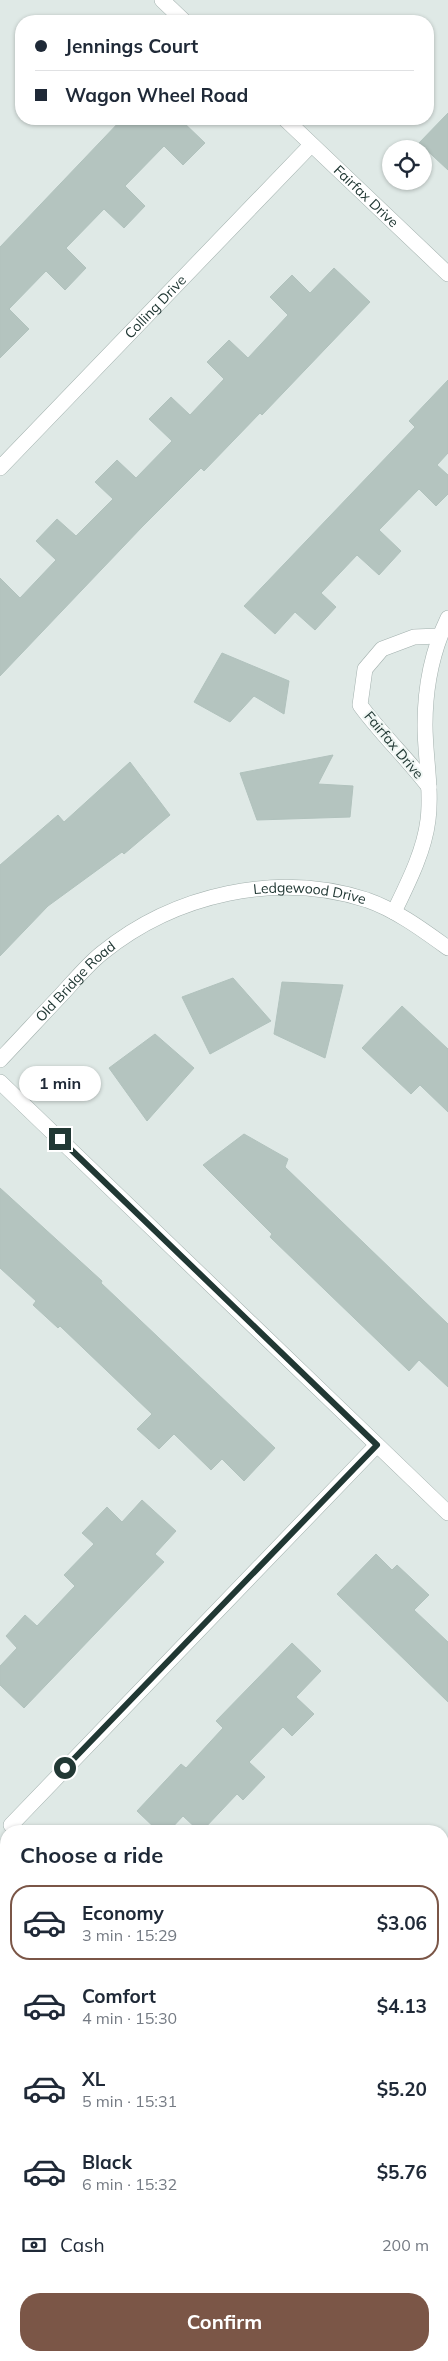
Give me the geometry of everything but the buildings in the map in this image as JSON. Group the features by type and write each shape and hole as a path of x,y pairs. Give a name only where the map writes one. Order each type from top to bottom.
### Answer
{"street":[{"path":"162,0 178,15"},
{"name":"Fairfax Drive","path":"290,125 448,274"},
{"name":"Colling Drive","path":"0,468 311,145"},
{"name":"Fairfax Drive","path":"394,912 409,883 423,842 428,819 425,724 429,675 439,636 448,618"},
{"name":"Fairfax Drive","path":"428,787 408,759 376,726 360,705 365,669 382,649 414,637 439,636"},
{"name":"Ledgewood Drive","path":"162,916 179,907 222,894 287,887 318,889 367,900 394,912 448,948"},
{"name":"Old Bridge Road","path":"0,1060 102,953 143,925 162,916"},
{"path":"0,1082 448,1512"},
{"path":"10,1824 377,1445"}],"route":[{"path":"60,1139 377,1445 65,1768"}]}
